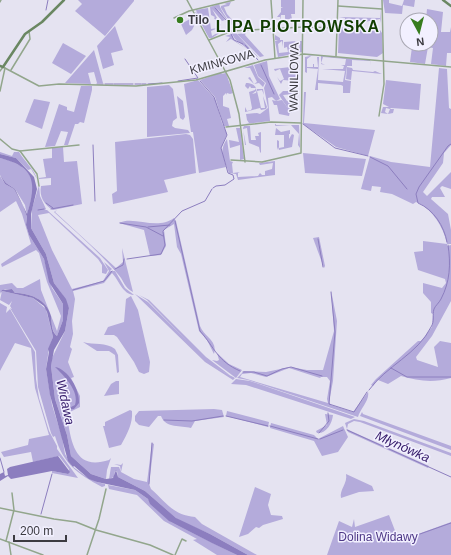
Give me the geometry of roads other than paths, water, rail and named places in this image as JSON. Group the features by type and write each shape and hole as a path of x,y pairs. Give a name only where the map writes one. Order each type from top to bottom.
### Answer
{"street":[{"path":"0,71 29,30 42,22 64,0"},
{"path":"187,0 226,71 235,96 241,125 245,162 231,160"},
{"path":"174,18 193,10 234,0"},
{"path":"271,0 275,58"},
{"name":"WANILIOWA","path":"245,162 269,161 301,153 304,0"},
{"path":"336,56 338,0"},
{"path":"379,116 384,85 382,0"},
{"path":"443,0 451,6"},
{"path":"338,6 382,9"},
{"path":"210,40 230,32 304,27 337,28"},
{"path":"11,69 30,39 29,30"},
{"name":"KMINKOWA","path":"3,67 11,69 40,86 60,84 136,86 169,84 196,80 275,58 304,54 451,67"},
{"path":"0,91 3,67"},
{"path":"226,127 271,122 301,123"},
{"path":"0,139 12,149 20,151 79,145"},
{"path":"20,151 37,174 39,186"},
{"path":"87,555 94,530 99,519 106,489"},
{"path":"11,555 8,542 14,510 12,493"},
{"path":"0,508 54,520 76,522 94,530 150,545 174,555 182,539 186,540"},
{"path":"0,539 43,555"}],"waterway":[{"path":"46,10 48,0"},
{"path":"215,8 227,21 229,28"},
{"path":"231,34 234,40 243,44"},
{"path":"245,45 258,60"},
{"path":"178,81 198,78 185,59"},
{"path":"261,65 274,94"},
{"path":"200,81 214,97 227,135 221,148 228,173 233,175 234,179 225,185 216,186 213,188"},
{"path":"148,84 162,83"},
{"path":"97,84 103,84"},
{"path":"105,84 113,84"},
{"path":"114,84 133,84"},
{"path":"135,84 141,84"},
{"path":"303,124 335,148 368,156"},
{"path":"447,242 441,224 429,210 418,203 416,194 419,187 448,146 451,144"},
{"path":"93,145 95,201"},
{"path":"370,157 388,166 407,189"},
{"path":"163,231 182,211 205,201 212,189"},
{"path":"46,203 53,208"},
{"path":"51,209 73,205"},
{"path":"38,210 44,209"},
{"path":"175,221 200,331 217,354 226,363 240,371"},
{"path":"120,223 146,227 163,236"},
{"path":"148,227 170,225"},
{"path":"127,259 161,254 165,245 163,232"},
{"path":"318,239 323,267"},
{"path":"369,390 384,374 418,345 431,327 434,309 444,293 448,279 448,245"},
{"path":"115,269 123,265 124,259"},
{"path":"73,290 104,281 112,271"},
{"path":"331,292 335,332 329,404 354,412 367,392"},
{"path":"243,372 254,372 267,376 282,369 291,367 322,376"},
{"path":"391,368 407,377 451,377"},
{"path":"319,433 329,421 328,413"},
{"name":"Młynówka","path":"164,420 192,421 223,416"},
{"name":"Młynówka","path":"226,416 268,426"},
{"name":"Młynówka","path":"270,426 318,439"},
{"name":"Młynówka","path":"320,439 343,430"},
{"name":"Młynówka","path":"347,430 451,477"},
{"path":"149,484 152,443"},
{"path":"0,458 4,472"},
{"path":"41,514 52,474"},
{"path":"403,540 451,523"}],"place":[{"name":"Tilo","path":"180,20"}],"district":[{"name":"LIPA PIOTROWSKA","path":"298,26"}],"water label":[{"name":"Widawa","path":"66,402"}],"park label":[{"name":"Dolina Widawy","path":"378,537"}]}
